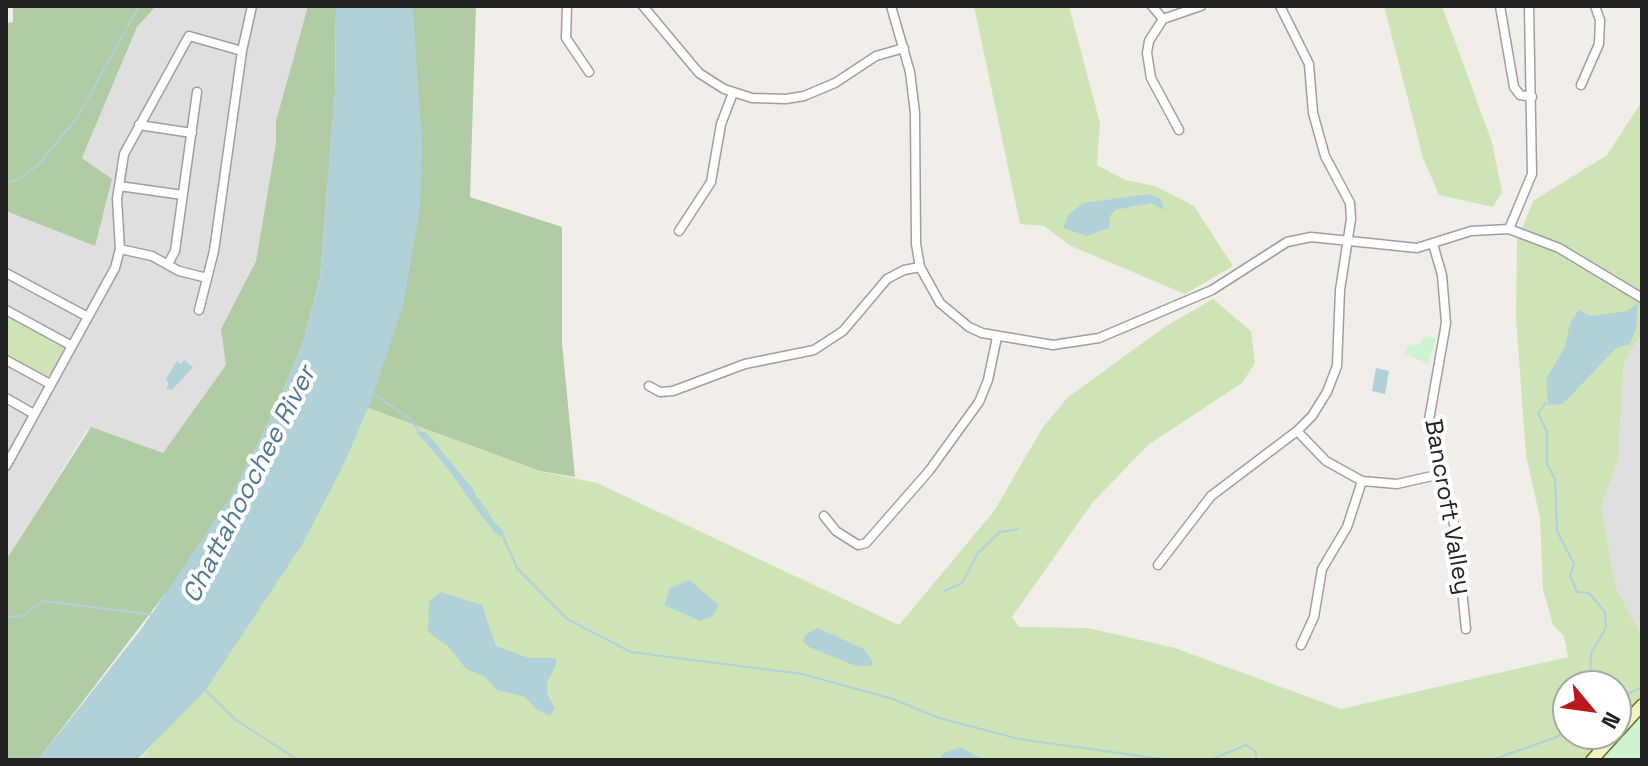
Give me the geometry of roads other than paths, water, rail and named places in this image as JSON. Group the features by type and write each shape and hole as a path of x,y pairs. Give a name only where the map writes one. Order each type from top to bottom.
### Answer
{"main road":[{"path":"1592,760 1642,705"}],"street":[{"path":"199,310 252,6"},
{"path":"567,6 566,38 589,72"},
{"path":"643,6 689,64 733,93 768,100 804,96 835,83 876,56 904,48"},
{"path":"891,6 904,48 915,113 916,244 920,267 931,291 950,313 969,327 997,337 1053,345 1099,338 1212,290 1287,242 1311,237 1398,248 1433,244 1471,231 1509,229 1559,248 1642,298"},
{"path":"1152,6 1163,19"},
{"path":"1179,130 1147,64 1149,41 1163,19 1201,6"},
{"path":"1158,565 1211,496 1297,431 1323,402 1337,366 1340,290 1350,203 1323,150 1313,113 1309,64 1280,6"},
{"path":"1500,6 1514,87 1520,95 1532,97"},
{"path":"1509,229 1532,174 1529,6"},
{"path":"1581,85 1599,44 1600,20 1595,6"},
{"path":"6,466 115,268 120,249 119,186 124,154 189,36 242,51"},
{"path":"168,264 175,251 197,92"},
{"path":"679,231 711,182 721,124 733,93"},
{"path":"139,125 192,133"},
{"path":"119,186 183,195"},
{"name":"Bancroft Valley","path":"1433,244 1446,307 1429,420 1456,531 1466,629"},
{"path":"120,249 152,256 207,278"},
{"path":"649,386 660,392 673,391 745,364 814,350 843,331 887,279 904,270 920,267"},
{"path":"6,273 88,317"},
{"path":"6,310 72,346"},
{"path":"824,516 836,531 864,545 933,466 979,402 988,380 997,337"},
{"path":"6,360 50,384"},
{"path":"6,398 34,414"},
{"path":"1297,431 1326,461 1362,481 1397,484 1441,474"},
{"path":"1301,645 1314,617 1322,569 1347,527 1362,481"}],"water":[{"name":"Chattahoochee River","path":"336,6 413,6 422,145 420,208 403,306 370,404 341,470 303,543 205,691 137,760 38,760 142,628 232,495 279,401 303,342 320,278 335,92"},
{"path":"1149,194 1161,199 1164,210 1151,203 1115,210 1110,216 1109,228 1087,236 1063,228 1068,215 1083,203"},
{"path":"1638,303 1636,329 1630,344 1616,348 1563,404 1548,405 1546,379 1565,347 1570,323 1579,310 1591,316 1627,311"},
{"path":"184,360 193,367 172,390 166,388 169,383 166,379 177,361 181,364"},
{"path":"1376,368 1389,371 1385,394 1372,391"},
{"path":"416,431 426,432 473,489 484,512 505,533 499,537"},
{"path":"689,580 719,605 713,616 700,621 664,605 670,588"},
{"path":"441,592 482,605 496,646 529,658 555,658 557,663 547,683 547,693 555,708 550,716 537,710 525,697 497,690 485,677 466,669 448,646 433,636 428,630 429,601"},
{"path":"817,628 864,649 873,662 871,666 856,666 809,647 803,642 805,635"},
{"path":"961,747 988,760 939,760 944,753"}],"waterway":[{"path":"6,183 17,180 37,166 77,118 139,6"},
{"path":"372,393 409,418 419,431"},
{"path":"1546,403 1538,413 1547,432 1547,464 1555,479 1557,531 1574,564 1570,576 1577,592 1589,593 1605,612 1606,628 1591,653 1590,670"},
{"path":"478,499 492,520"},
{"path":"944,591 962,583 978,553 1000,532 1018,529"},
{"path":"503,536 517,568 567,619 631,652 802,674 893,699 939,718 1019,739 1169,760"},
{"path":"6,617 22,616 43,601 155,615"},
{"path":"1632,692 1642,687"},
{"path":"204,689 236,720 298,760"},
{"path":"1491,760 1552,739"},
{"path":"1210,760 1246,745 1256,752 1256,760"}]}
